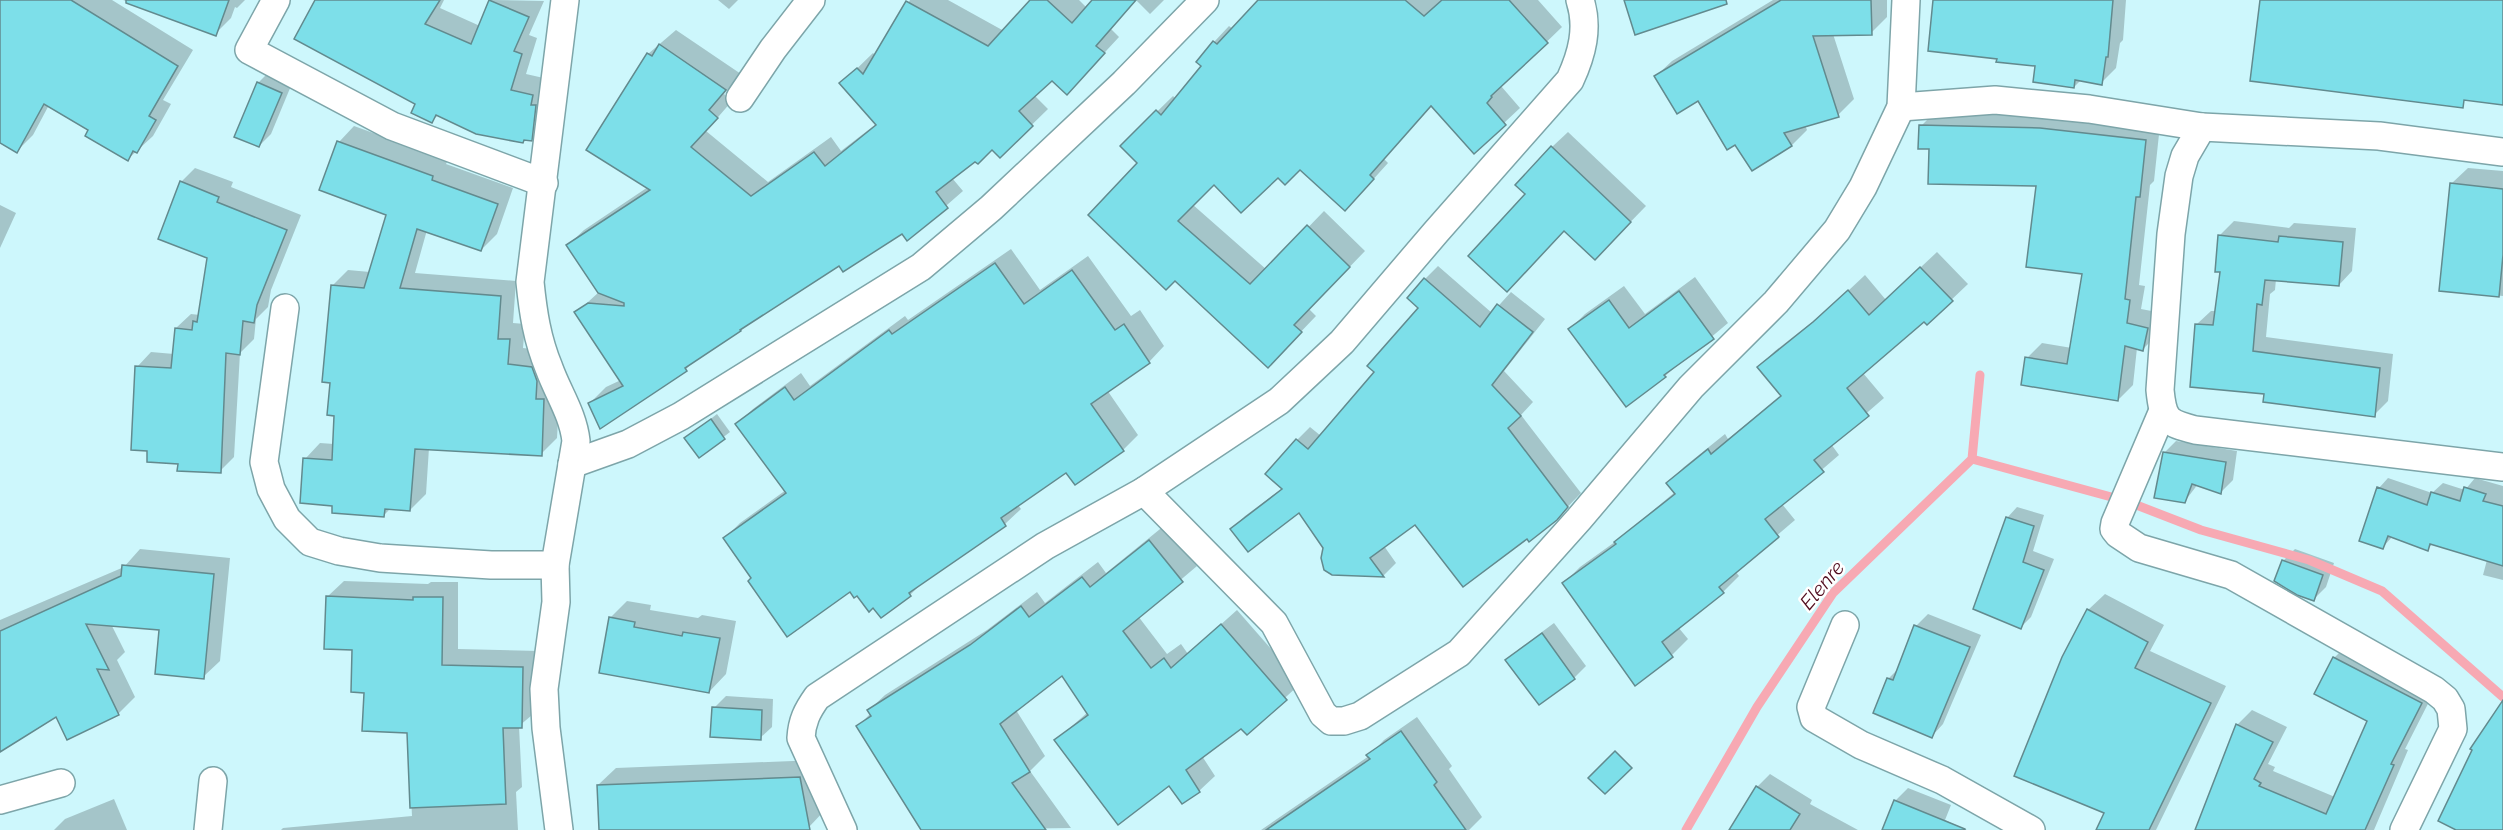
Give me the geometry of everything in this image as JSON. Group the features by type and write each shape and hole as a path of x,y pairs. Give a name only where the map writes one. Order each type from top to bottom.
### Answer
{"street":[{"path":"276,0 249,50 392,126 544,183"},
{"path":"559,830 546,728 544,689 556,602 555,565 576,441 574,426 549,368 533,321 530,282 565,0"},
{"path":"740,98 811,0"},
{"path":"572,464 628,444 681,416 921,267 1008,193 1124,83 1205,0"},
{"path":"843,830 801,738 802,723 806,712 817,698 861,666 1045,546 1144,491 1279,401 1342,342 1436,231 1570,80 1581,56 1585,36 1580,0"},
{"path":"1144,491 1274,623 1323,714 1331,722 1360,716 1459,653 1579,519 1691,387 1776,302 1837,230 1863,187 1901,107 1906,0"},
{"path":"1901,107 1995,100 2089,109 2202,127 2379,136 2503,152"},
{"path":"2202,127 2185,156 2179,176 2170,256 2160,390 2162,412 2114,529 2139,548 2231,575 2434,690 2445,699 2451,709 2453,729 2404,830"},
{"path":"285,308 264,462 271,489 287,519 310,542 339,551 380,558 555,565"},
{"path":"2162,412 2172,424 2195,430 2503,468"},
{"path":"1845,625 1811,707 1814,718 1861,745 1942,780 2031,830"},
{"path":"208,830 213,781"},
{"path":"0,800 61,783"}],"building":[{"path":"0,0 71,0 178,66 149,116 156,120 137,153 133,151 128,161 85,136 88,130 44,104 17,153 0,143"},
{"path":"126,0 229,0 216,36 126,3"},
{"path":"315,0 440,0 425,24 471,44 489,0 529,17 514,51 522,54 511,90 533,95 531,105 536,105 532,141 524,140 523,143 476,134 436,115 432,123 411,113 415,104 294,39"},
{"path":"1030,0 1047,0 1072,23 1092,0 1136,0 1096,46 1105,53 1067,95 1052,81 1019,111 1033,126 1000,158 992,150 978,164 975,162 936,192 948,208 907,241 902,234 843,272 839,266 740,330 685,368 687,371 600,429 588,403 623,386 574,312 588,303 624,306 624,303 598,293 566,245 650,190 586,150 647,53 652,56 659,44 726,90 709,110 718,118 691,147 751,196 814,152 825,166 876,125 839,83 857,68 863,74 906,1 988,46"},
{"path":"1258,0 1405,0 1424,16 1442,0 1509,0 1548,43 1491,96 1487,103 1506,125 1474,154 1431,106 1370,175 1374,179 1345,211 1300,170 1285,185 1278,178 1241,213 1214,185 1178,221 1250,284 1307,225 1350,267 1294,325 1302,332 1268,368 1175,281 1166,290 1088,215 1137,163 1120,146 1156,110 1161,115 1201,66 1196,62 1213,41 1217,44"},
{"path":"1624,0 1726,0 1727,4 1635,35"},
{"path":"1781,0 1871,0 1872,35 1813,36 1839,117 1784,133 1792,146 1752,171 1735,145 1727,150 1698,101 1677,114 1654,76"},
{"path":"1933,0 2113,0 2108,57 2106,57 2102,85 2075,80 2074,88 2033,82 2035,66 1928,51"},
{"path":"2260,0 2503,0 2503,105 2464,100 2463,108 2250,81"},
{"path":"257,82 282,93 259,147 234,137"},
{"path":"1919,125 2040,128 2146,140 2140,197 2136,197 2125,299 2130,300 2127,323 2148,328 2143,351 2125,346 2118,401 2021,385 2025,357 2067,364 2082,274 2026,267 2036,186 1928,184 1929,149 1918,149"},
{"path":"337,141 433,176 432,180 498,204 481,251 417,229 400,288 501,296 498,339 510,339 508,364 532,367 537,381 536,399 544,399 542,456 415,449 410,511 385,509 384,517 332,513 332,506 300,503 303,458 332,460 334,416 327,415 330,383 322,382 331,285 364,288 386,215 319,190"},
{"path":"1551,146 1631,222 1595,260 1564,231 1507,292 1468,256 1525,194 1515,185"},
{"path":"180,181 219,197 217,202 287,230 257,305 254,323 243,321 240,355 226,353 221,473 177,471 178,464 147,462 147,451 131,450 135,366 171,368 175,328 192,330 193,321 197,322 207,258 158,239"},
{"path":"2450,183 2503,189 2503,255 2499,297 2439,291"},
{"path":"2218,235 2278,242 2279,236 2343,242 2339,286 2265,280 2262,305 2257,304 2253,351 2380,368 2375,417 2263,402 2264,394 2190,387 2195,324 2213,325 2220,272 2215,272"},
{"path":"995,263 1024,304 1072,270 1115,330 1124,324 1150,363 1091,404 1124,451 1075,485 1066,473 1001,518 1006,526 909,593 911,596 881,618 873,608 869,612 857,596 854,598 850,592 787,637 748,581 751,578 723,538 786,493 735,424 785,387 794,400 889,330 892,334"},
{"path":"1920,267 1953,301 1927,325 1924,322 1847,388 1869,416 1814,460 1824,472 1765,519 1779,537 1719,587 1724,593 1662,642 1673,657 1635,686 1562,583 1616,544 1614,542 1675,494 1666,483 1708,449 1711,454 1781,396 1757,367 1813,322 1848,290 1869,315"},
{"path":"1424,278 1480,327 1497,304 1533,332 1492,385 1521,416 1508,428 1568,507 1557,520 1529,542 1527,539 1463,587 1415,525 1370,558 1384,577 1332,575 1324,570 1321,558 1323,548 1299,513 1248,552 1230,529 1282,489 1265,474 1296,439 1308,449 1374,372 1367,366 1418,308 1407,298"},
{"path":"1679,291 1714,339 1664,375 1666,377 1626,407 1568,329 1609,300 1629,328"},
{"path":"711,419 725,439 699,458 684,438"},
{"path":"2163,452 2226,462 2221,494 2192,484 2185,503 2154,498"},
{"path":"2377,487 2427,505 2431,492 2460,501 2464,487 2486,494 2483,501 2503,506 2503,566 2430,544 2428,551 2388,536 2383,549 2359,541"},
{"path":"2006,517 2034,526 2023,562 2044,570 2021,629 1973,609"},
{"path":"1149,540 1183,582 1123,631 1151,668 1164,658 1171,668 1221,624 1287,700 1247,735 1241,729 1186,770 1200,792 1182,804 1169,786 1118,825 1054,740 1088,715 1062,676 1000,724 1030,772 1012,783 1046,830 921,830 856,726 871,716 867,710 970,645 1021,606 1029,617 1082,577 1090,587"},
{"path":"2282,560 2323,575 2314,601 2297,595 2274,581"},
{"path":"122,565 214,574 204,679 155,674 159,630 86,624 109,670 97,669 119,715 67,740 56,717 0,752 0,631 121,576"},
{"path":"326,596 413,600 413,597 443,597 442,665 523,667 522,728 503,728 506,804 410,808 407,733 362,731 364,693 351,692 352,650 324,649"},
{"path":"2087,609 2148,642 2135,668 2211,703 2149,830 2096,830 2104,813 2014,776 2062,657"},
{"path":"609,617 635,622 634,627 682,636 683,632 720,638 709,693 599,673"},
{"path":"1914,625 1970,647 1932,738 1873,713 1887,678 1893,680"},
{"path":"1542,633 1575,679 1539,705 1505,660"},
{"path":"2333,657 2422,703 2391,764 2394,765 2365,830 2195,830 2236,724 2273,742 2254,779 2261,783 2259,786 2326,814 2367,721 2314,694"},
{"path":"2503,700 2503,830 2456,830 2438,821 2472,750 2470,749"},
{"path":"712,707 762,710 761,740 710,737"},
{"path":"1401,731 1437,782 1434,785 1466,830 1266,830 1370,759 1366,755"},
{"path":"1615,751 1632,768 1605,794 1588,778"},
{"path":"800,777 810,830 599,830 597,785"},
{"path":"1756,786 1800,814 1790,830 1729,830"},
{"path":"1894,800 1965,829 1965,830 1882,830"}],"waterway":[{"name":"Elenre","path":"1686,830 1757,707 1833,593 1972,459 1980,375"},
{"path":"1972,459 2126,501 2201,530 2309,560 2382,591 2503,697"}]}
